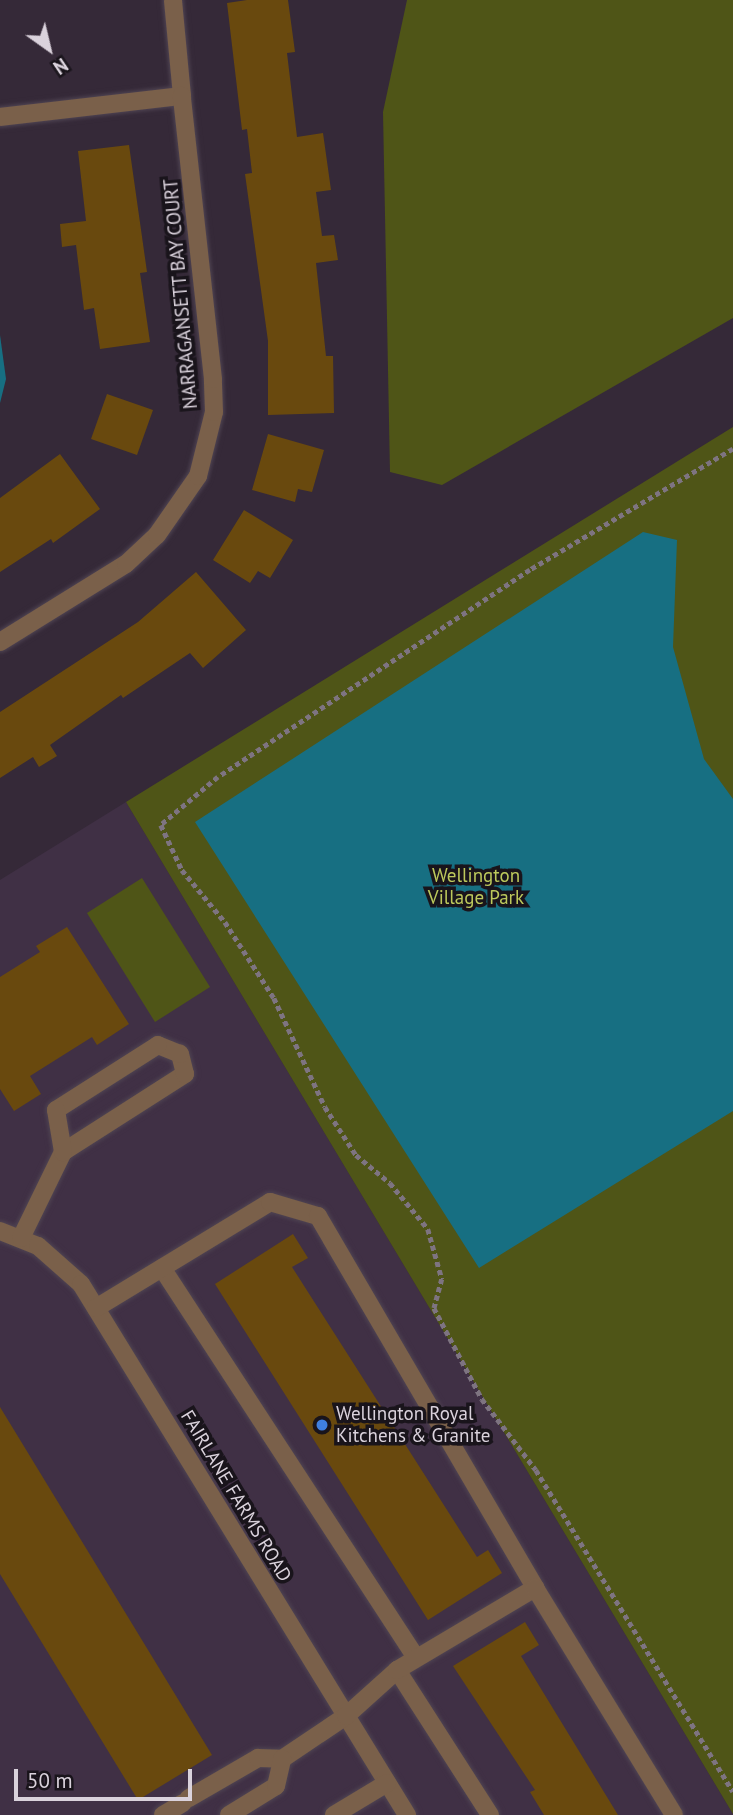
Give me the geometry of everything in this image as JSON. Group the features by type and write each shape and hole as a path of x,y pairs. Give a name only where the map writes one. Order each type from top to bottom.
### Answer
{"street":[{"name":"NARRAGANSETT BAY COURT","path":"0,642 126,564 157,535 198,475 214,412 214,379 173,0"},
{"path":"0,117 182,96"},
{"path":"21,1238 63,1152 185,1074 180,1054 158,1045 56,1110 63,1152"},
{"path":"96,1308 270,1202 317,1216 535,1588 674,1815"},
{"name":"FAIRLANE FARMS ROAD","path":"0,1231 21,1238 67,1267 96,1308 407,1815"},
{"path":"162,1268 416,1658"},
{"path":"163,1815 258,1758 282,1759 346,1716 397,1670 535,1588"},
{"path":"397,1670 490,1815"},
{"path":"229,1815 276,1786 282,1759"},
{"path":"334,1815 387,1783"}],"path":[{"path":"733,449 530,570 218,777 161,825 182,870 225,922 274,998 324,1107 356,1155 390,1183 428,1229 442,1279 434,1308 482,1399 536,1470 733,1791"}],"shaded area":[{"path":"126,802 733,1815 0,1815 0,880"}],"green space":[{"path":"407,0 733,0 733,318 442,485 390,472 383,112"},
{"name":"Wellington Village Park","path":"733,427 733,1814 126,802"},
{"path":"142,878 210,987 155,1022 87,913"}],"water":[{"path":"0,335 6,379 0,403"},
{"path":"643,532 677,540 673,647 704,759 733,799 733,1111 479,1268 195,822"}],"building":[{"path":"288,0 295,52 287,53 297,137 323,133 331,190 316,192 322,236 334,235 338,260 316,263 326,356 333,356 334,413 268,415 268,341 245,174 252,173 247,129 242,130 227,3"},
{"path":"129,145 147,272 140,273 150,342 100,349 94,308 84,310 76,245 62,247 60,224 86,221 78,151"},
{"path":"107,394 153,410 137,455 91,439"},
{"path":"268,434 324,450 312,492 298,489 295,502 252,490"},
{"path":"60,454 100,509 53,543 51,539 0,572 0,498"},
{"path":"244,510 293,540 270,578 258,571 250,583 213,560"},
{"path":"196,572 246,630 203,668 190,653 123,698 121,695 50,745 57,756 39,767 33,757 0,778 0,712 138,622"},
{"path":"67,927 129,1024 97,1045 92,1037 30,1076 41,1094 14,1111 0,1089 0,977 40,952 36,946"},
{"path":"293,1234 308,1258 292,1267 477,1557 488,1550 502,1573 428,1620 215,1284"},
{"path":"0,1407 212,1755 138,1800 0,1574"},
{"path":"525,1622 539,1645 521,1656 618,1815 544,1815 530,1792 535,1790 453,1666"}],"place":[{"name":"Wellington Royal Kitchens & Granite","path":"322,1425"}]}
